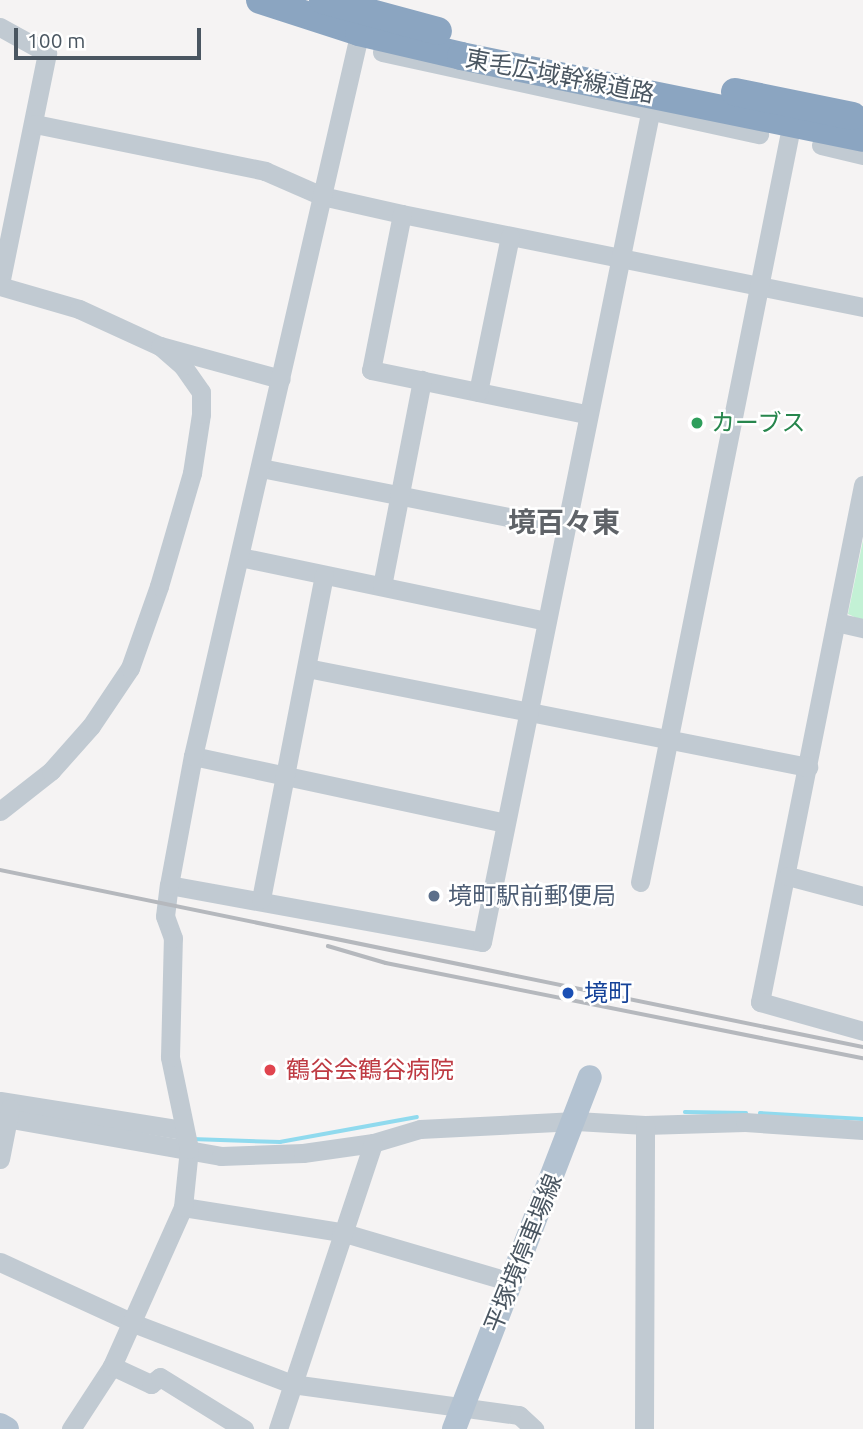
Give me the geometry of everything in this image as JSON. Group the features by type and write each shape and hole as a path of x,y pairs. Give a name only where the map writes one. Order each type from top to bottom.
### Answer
{"highway":[{"name":"東毛広域幹線道路","path":"260,0 363,15 542,55 794,114 863,138"},
{"name":"東毛広域幹線道路","path":"323,0 545,81 690,112 863,118"}],"main road":[{"name":"平塚境停車場線","path":"459,1418 579,1112 590,1077"},
{"path":"0,1425 7,1429"}],"street":[{"path":"71,1429 112,1366 183,1207 187,1139 170,1057 173,938 165,916 169,886 194,756 363,15"},
{"path":"0,27 47,53 35,124 0,285 79,309 160,346 281,379"},
{"path":"382,52 545,81 650,113 690,112 759,134"},
{"path":"169,886 261,899 482,942 586,414 650,113"},
{"path":"640,882 794,114"},
{"path":"35,124 265,171 322,196 402,214 863,307"},
{"path":"821,145 863,155"},
{"path":"402,214 371,370 586,414"},
{"path":"478,392 510,236"},
{"path":"0,811 51,771 91,726 130,668 159,586 192,473 201,414 201,392 183,366 160,346"},
{"path":"382,586 422,380"},
{"path":"261,468 565,528"},
{"path":"863,485 788,876 760,1002 863,1031"},
{"path":"240,557 546,621"},
{"path":"261,899 282,776 307,668 324,575"},
{"path":"836,622 863,628"},
{"path":"307,668 808,767"},
{"path":"194,756 505,823"},
{"path":"788,876 863,896"},
{"path":"0,1159 5,1110 187,1139 220,1156 303,1153 373,1143 420,1129 579,1112 645,1125 745,1122 863,1130"},
{"path":"644,1429 645,1125"},
{"path":"278,1429 341,1232 373,1143"},
{"path":"183,1207 341,1232 511,1282"},
{"path":"0,1262 133,1323 292,1384 459,1418 519,1415 534,1429"},
{"path":"112,1366 151,1384 160,1377 244,1429"}],"green space":[{"path":"863,540 863,621 848,614"}],"waterway":[{"path":"685,1112 746,1113"},
{"path":"760,1113 863,1119"},
{"path":"192,1139 280,1142 417,1117"}],"railway":[{"path":"0,870 863,1047"},
{"path":"328,946 386,963 863,1058"}],"place":[{"name":"カーブス","path":"697,423"},
{"name":"境町駅前郵便局","path":"434,896"},
{"name":"境町","path":"568,993"},
{"name":"鶴谷会鶴谷病院","path":"270,1070"}],"district":[{"name":"境百々東","path":"564,522"}]}
